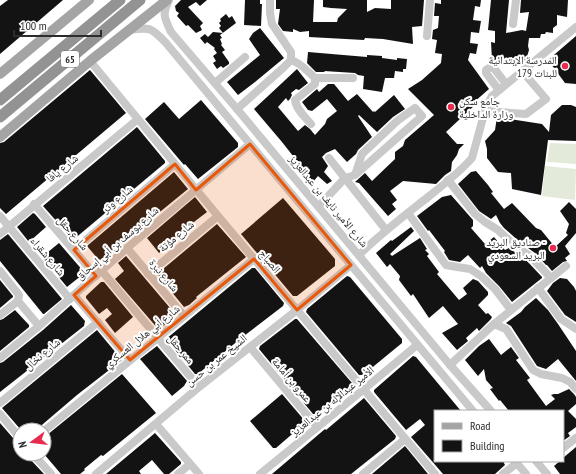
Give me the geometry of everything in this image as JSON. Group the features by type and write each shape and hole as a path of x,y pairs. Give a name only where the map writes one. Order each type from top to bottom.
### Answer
{"highway":[{"name":"65","path":"0,100 120,0"},
{"name":"65","path":"0,118 140,0"}],"main road":[{"path":"0,74 89,0"},
{"path":"0,137 90,61 168,0"}],"street":[{"name":"شارع الأمير نايف بن عبدالعزيز","path":"168,0 164,10 170,32 237,109 450,365 490,410"},
{"path":"237,109 291,60 291,52 272,24 270,0"},
{"path":"427,36 430,0"},
{"path":"513,24 516,0"},
{"path":"359,255 386,230 448,180 472,158 485,110 492,96 576,27"},
{"path":"129,30 147,28 156,32 166,43 472,410"},
{"path":"166,43 161,35 161,32 163,28 166,28 170,32"},
{"path":"215,83 245,57"},
{"path":"291,60 297,61 315,78 353,78"},
{"name":"الصباح","path":"90,61 363,390 435,474"},
{"path":"485,110 526,114 546,98 522,71"},
{"path":"311,124 295,103 296,100 315,84 315,78"},
{"path":"318,206 345,178 355,174 422,116 415,108 396,122 362,154 355,174"},
{"name":"شارع يافا","path":"0,234 34,204 138,119"},
{"name":"شارع يوسف بن أبي إسحاق","path":"0,358 250,144"},
{"path":"330,158 386,230"},
{"name":"شارع وتر","path":"74,250 175,164"},
{"path":"448,180 475,214 498,230 531,257 551,278"},
{"name":"شارع حقل","path":"34,204 74,250 98,273"},
{"path":"408,213 446,265 470,270 481,276 495,289 511,310"},
{"name":"شارع شقراء","path":"0,216 72,297 98,322 130,360"},
{"name":"شارع مؤتة","path":"148,274 218,216"},
{"name":"شارع نبرة","path":"127,248 184,316"},
{"name":"شارع أبي هلال العسكري","path":"52,424 254,258"},
{"name":"الشيخ عمر بن حسن","path":"96,474 199,387 297,310 351,265"},
{"path":"450,365 494,324 566,266"},
{"path":"0,271 19,295 18,301 0,316"},
{"name":"ممر حقل","path":"98,273 158,338 199,387"},
{"path":"538,288 561,319 576,328"},
{"path":"18,301 39,326"},
{"name":"شارع نخال","path":"0,403 98,322"},
{"path":"494,324 506,329 532,370 542,374 562,378 570,382 576,390"},
{"name":"الأمير عبدالإله بن عبدالعزيز","path":"260,474 417,344"},
{"name":"عمرو بن أمامة","path":"250,347 317,427"},
{"path":"0,414 12,428"},
{"path":"156,424 198,474"},
{"path":"564,447 576,438"},
{"path":"363,474 405,439"},
{"path":"40,462 51,474"},
{"path":"503,474 516,462 526,474"},
{"path":"541,463 547,474"},
{"path":"178,474 190,464"}],"highlighted area":[{"path":"250,144 351,265 297,310 254,259 130,360 74,295 96,276 74,250 175,164 196,190"}],"green space":[{"path":"550,143 576,144 576,164 547,162"},
{"path":"545,166 576,169 575,200 542,196"}],"building":[{"path":"8,0 63,0 0,54 0,6"},
{"path":"181,0 207,0 200,6 196,2 188,7 203,23 200,26 202,30 196,33 188,25 186,26 177,16 179,13 176,11 175,6"},
{"path":"245,0 260,0 260,4 262,4 261,26 244,25"},
{"path":"276,0 314,0 313,22 337,22 338,18 347,9 323,7 323,0 367,0 367,12 375,8 391,9 391,0 424,0 422,26 412,27 413,44 383,39 365,38 364,40 309,37 309,31 300,32 293,29 293,32 283,31 278,24 280,9 276,9"},
{"path":"441,0 481,0 480,7 475,6 473,20 481,21 479,33 471,32 470,43 478,44 476,54 470,53 468,60 489,89 473,103 475,105 446,132 457,144 464,144 459,149 452,162 451,171 436,184 403,181 390,191 397,200 392,204 396,209 388,216 359,183 355,182 365,173 372,181 395,159 395,152 403,146 405,140 434,115 408,89 422,80 441,63 442,54 435,53 437,40 432,39 433,30 438,28 439,16 434,16 435,3 441,4"},
{"path":"491,0 509,0 506,33 522,30 526,31 529,12 520,13 521,0 568,0 567,17 557,15 557,25 553,28 553,33 546,32 545,34 541,34 540,38 529,38 529,50 526,60 511,64 503,61 492,60 491,42 495,43 495,31 488,30"},
{"path":"226,14 229,18 232,16 236,23 223,33 219,28 221,26 219,23 221,21 220,19"},
{"path":"260,28 284,58 238,95 227,82 260,55 249,39 253,33"},
{"path":"213,32 223,33 220,35 222,38 220,39 221,45 225,50 222,52 229,64 223,68 221,66 217,69 213,63 216,61 213,56 217,53 214,49 215,48 207,42 205,44 200,38 205,34 208,37"},
{"name":"المدرسة الإبتدائية 179 للبنات","path":"576,36 576,84 565,83 548,60"},
{"path":"308,52 367,57 367,55 382,56 382,58 397,60 397,58 407,59 406,69 403,69 403,72 395,71 394,78 385,78 382,92 363,89 364,76 355,73 324,71 325,72 316,72 307,63"},
{"path":"297,69 308,83 299,90 296,89 291,93 292,95 290,99 288,101 286,98 278,107 298,131 305,125 315,135 325,124 327,119 337,111 327,99 312,111 308,110 302,102 317,89 319,92 328,84 334,84 348,101 357,94 373,112 375,112 394,95 405,109 393,117 377,132 359,115 358,116 372,137 347,162 335,149 326,153 322,157 328,166 324,172 332,181 327,184 318,176 313,182 306,175 304,170 282,142 254,109"},
{"path":"90,70 126,113 6,214 0,208 0,143 4,142"},
{"path":"201,100 238,143 238,147 198,179 185,164 184,165 145,119 164,102 179,119"},
{"path":"562,105 571,105 576,107 576,141 548,140 541,195 512,189 511,173 498,172 487,158 485,141 495,130 497,117 542,124 549,132 551,115"},
{"path":"137,127 165,161 165,163 73,240 43,206"},
{"path":"476,171 488,185 493,192 491,193 504,209 512,203 536,228 541,230 555,247 568,235 566,233 569,224 560,211 569,202 576,209 576,233 565,246 570,254 565,258 567,261 563,262 552,271 522,241 521,243 504,228 496,215 491,219 479,211 458,184 471,172"},
{"path":"174,172 188,189 101,260 98,259 87,246"},
{"path":"451,195 473,220 473,226 471,228 485,244 494,237 505,250 509,248 527,261 542,277 512,302 486,273 482,266 480,268 468,255 460,262 449,260 444,252 445,251 417,216 442,197"},
{"path":"195,197 207,212 159,253 147,238"},
{"path":"283,198 335,259 335,266 297,296 293,296 241,234"},
{"path":"33,213 46,227 29,242 17,227"},
{"path":"217,224 246,257 196,297 197,298 189,305 184,307 157,274"},
{"path":"411,227 414,231 390,254 392,256 420,238 427,249 425,250 429,254 427,256 439,272 437,274 459,300 467,294 463,288 473,279 478,281 488,292 488,295 478,305 486,314 488,313 492,317 491,319 479,331 477,328 466,338 468,341 457,350 442,333 458,324 443,306 429,318 413,294 411,296 399,280 400,276 390,264 387,267 376,253 391,240 392,241"},
{"path":"8,234 62,299 44,314 0,261 0,240"},
{"path":"59,243 84,272 67,287 42,257"},
{"path":"126,256 176,315 159,330 115,279 124,271 118,263"},
{"path":"252,268 255,268 284,303 283,306 198,374 195,374 166,339"},
{"path":"347,276 350,277 402,339 402,343 363,375 359,375 306,312 307,309"},
{"path":"560,278 567,279 576,291 576,322 565,315 547,291 553,283"},
{"path":"0,280 13,297 0,308"},
{"path":"101,282 104,282 133,317 115,333 105,320 112,314 107,308 99,314 86,298 86,296"},
{"path":"536,298 548,310 576,351 576,381 558,359 546,369 537,366 511,326 506,323"},
{"path":"71,305 85,321 84,326 0,392 0,363 43,330"},
{"path":"15,310 29,325 29,327 0,351 0,320"},
{"path":"297,319 352,383 351,386 316,414 313,414 259,349 260,346"},
{"path":"97,330 122,360 45,422 14,422 2,408"},
{"path":"489,339 501,355 511,347 519,358 516,360 530,378 527,380 546,406 555,399 551,395 558,394 569,389 576,397 576,404 568,411 576,419 576,427 568,433 570,436 564,440 564,410 508,410 500,400 499,401 490,389 493,388 486,380 484,369 478,376 465,360 479,346"},
{"path":"157,346 187,381 184,386 172,396 140,359"},
{"path":"413,356 416,357 460,410 434,410 434,462 504,462 505,465 495,474 443,474 411,437 425,425 420,419 406,430 374,392 374,390"},
{"path":"122,374 156,413 103,456 101,455 80,474 61,474 51,462 52,431"},
{"path":"282,394 305,421 305,423 276,448 273,448 250,421"},
{"path":"364,398 396,436 395,439 351,474 272,474 325,429 326,430"},
{"path":"0,423 12,437 12,462 33,462 44,474 0,474"},
{"path":"155,433 181,462 181,464 169,474 164,474 152,460 139,471 141,474 106,474"},
{"path":"405,446 428,474 372,474"},
{"path":"576,447 576,474 560,474 554,466 559,462 564,462 564,457"}],"place":[{"name":"المدرسة الإبتدائية 179 للبنات","path":"565,66"},
{"name":"جامع سكن وزارة الداخلية","path":"451,107"},
{"name":"صناديق البريد - البريد السعودي","path":"553,248"}]}
